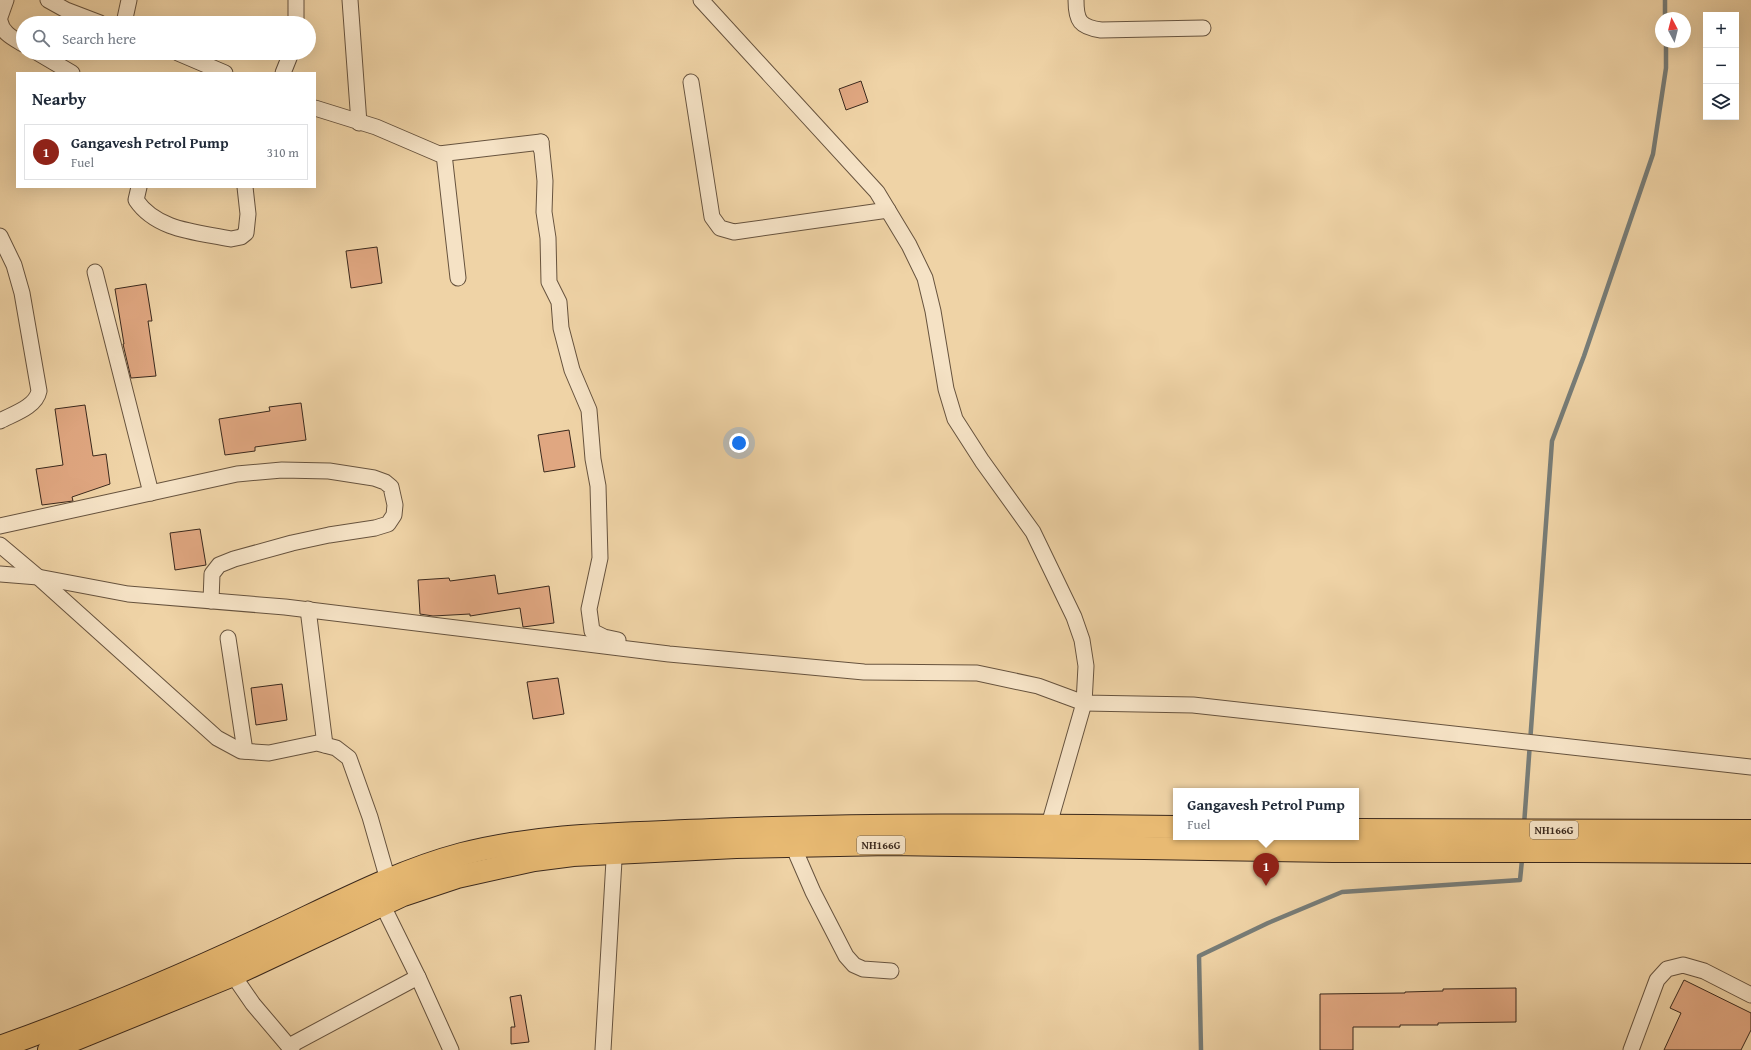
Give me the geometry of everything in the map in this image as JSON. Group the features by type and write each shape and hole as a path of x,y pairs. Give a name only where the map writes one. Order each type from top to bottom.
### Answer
{"highway":[{"name":"NH166G","path":"49,1050 233,975 402,895 457,877 534,860 573,854 615,843 844,826 1048,825 1173,827"},
{"name":"NH166G","path":"1359,830 1751,831"},
{"name":"NH166G","path":"0,1047 59,1025 216,960 388,880 435,862 465,853 550,838 615,843 793,846 890,844 1044,848 1333,852 1751,852"}],"street":[{"path":"0,17 6,0"},
{"path":"48,0 66,10 82,16"},
{"path":"126,16 129,0"},
{"path":"296,0 296,16"},
{"path":"350,0 359,122"},
{"path":"701,0 877,192 888,210 909,245 925,278 933,311 946,389 955,419 982,461 1033,532 1074,617 1082,640 1086,666 1084,703 1048,825 1044,848"},
{"path":"1076,0 1077,16 1088,28 1101,30 1203,28"},
{"path":"0,21 1,27 8,35 16,40"},
{"path":"50,60 70,72"},
{"path":"194,60 223,72"},
{"path":"283,72 288,60"},
{"path":"691,82 712,217 720,228 734,232 888,210"},
{"path":"316,108 376,127 432,152 444,154 541,146 545,181 544,212 548,238 548,282 559,302 563,334 572,370 589,410 593,459 598,486 600,558 589,609 592,631 604,637 652,646 669,654"},
{"path":"444,154 458,278"},
{"path":"139,188 136,200 142,208 168,226 231,238 241,237 246,233 248,214 245,188"},
{"path":"0,236 14,265 22,293 39,391 38,396 31,405 0,421"},
{"path":"95,272 151,493"},
{"path":"0,526 237,474 282,470 329,471 367,477 385,482 391,487 395,505 394,515 388,524 375,528 329,534 234,559 219,565 212,574 211,601"},
{"path":"0,545 38,577 217,738 241,750 269,753 317,743 336,748 349,758 370,817 388,880"},
{"path":"0,574 38,577 128,594 308,609 669,654 864,672 977,673 1038,686 1084,703 1193,705 1751,767"},
{"path":"308,609 325,745"},
{"path":"228,638 245,751"},
{"path":"603,1050 615,843"},
{"path":"793,846 813,892 846,956 854,965 863,969 891,971"},
{"path":"382,904 452,1050"},
{"path":"1631,1050 1658,980 1667,969 1683,965 1704,971 1751,995"},
{"path":"233,975 253,1004 290,1048 418,977"}],"building":[{"path":"861,81 868,102 846,110 839,89"},
{"path":"377,247 382,283 351,288 346,251"},
{"path":"146,284 152,321 148,321 156,376 131,378 123,344 115,289"},
{"path":"301,403 306,440 255,447 255,451 225,455 219,419 270,411 269,407"},
{"path":"85,405 93,456 106,454 110,484 72,497 73,501 42,505 36,469 63,465 55,409"},
{"path":"569,430 575,467 544,472 538,435"},
{"path":"200,529 206,565 175,570 170,533"},
{"path":"495,575 498,594 549,586 554,623 523,627 520,608 470,616 470,614 433,616 420,614 418,580 449,578 450,581"},
{"path":"558,678 564,714 533,719 527,682"},
{"path":"282,684 287,720 256,725 251,688"},
{"path":"1684,980 1751,1013 1751,1030 1741,1050 1664,1050 1681,1013 1670,1008"},
{"path":"1516,988 1516,1022 1438,1023 1438,1025 1400,1025 1400,1027 1353,1027 1353,1050 1320,1050 1320,994 1405,993 1443,991 1443,989"},
{"path":"521,995 529,1042 511,1044 511,1027 515,1027 510,997"}],"waterway":[{"path":"1665,0 1665,12"},
{"path":"1524,825 1552,441 1584,356 1653,154 1666,68 1666,48"},
{"path":"1201,1050 1199,956 1268,923 1342,892 1520,880 1522,860"}],"place":[{"name":"Gangavesh Petrol Pump","path":"1266,886"}]}
